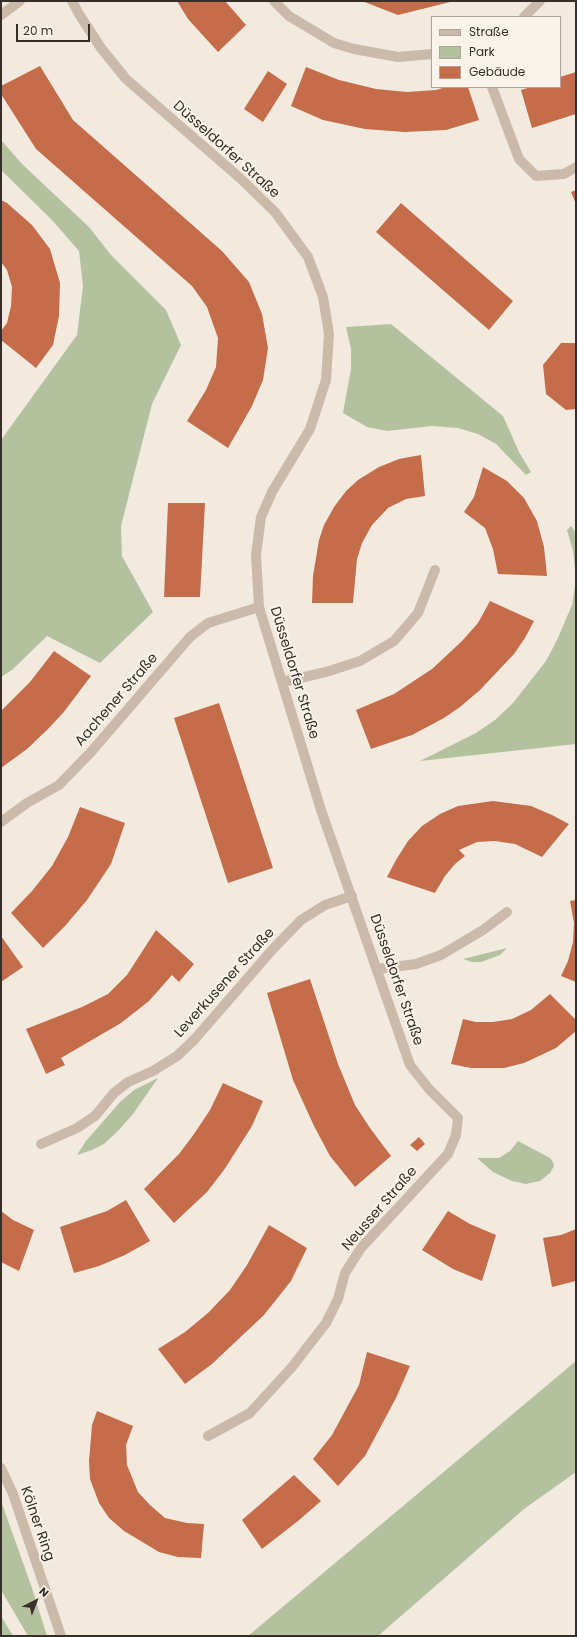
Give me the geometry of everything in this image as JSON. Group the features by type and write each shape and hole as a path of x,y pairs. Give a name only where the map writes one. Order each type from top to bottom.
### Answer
{"street":[{"path":"1,15 20,1"},
{"name":"Düsseldorfer Straße","path":"72,1 78,14 101,48 126,79 240,178 275,212 308,257 323,297 329,334 326,380 310,429 272,492 261,517 256,555 259,607 321,810 410,1064 429,1089 458,1118"},
{"path":"274,1 289,16 334,42 354,49 398,57 431,54"},
{"path":"525,16 540,1"},
{"path":"492,88 519,159 536,176 564,174 576,167"},
{"path":"282,682 326,672 360,661 394,641 418,613 435,570"},
{"name":"Aachener Straße","path":"1,822 27,803 59,785 91,752 190,637 208,623 259,607"},
{"name":"Leverkusener Straße","path":"41,1144 77,1128 95,1116 114,1094 128,1082 153,1071 177,1056 194,1040 267,956 301,920 325,905 352,896"},
{"path":"377,969 416,964 441,955 477,934 507,912"},
{"name":"Neusser Straße","path":"208,1436 250,1413 292,1367 326,1323 338,1299 345,1273 361,1248 448,1154 456,1135 458,1118"},
{"name":"Kölner Ring","path":"1,1468 12,1494 61,1636"}],"green space":[{"path":"1,140 22,164 89,227 111,255 166,310 181,345 152,404 121,526 122,556 153,612 100,663 47,636 12,670 1,677 1,440 77,335 83,286 79,251 52,220 1,170"},
{"path":"391,324 503,416 519,452 531,472 526,475 496,444 478,434 458,428 432,426 387,431 367,427 343,413 351,369 351,349 346,327"},
{"path":"571,526 576,533 576,577 573,551 567,530"},
{"path":"576,579 576,744 420,761 476,733 495,720 513,703 546,661 557,640 572,605"},
{"path":"507,948 500,955 481,962 472,962 463,959"},
{"path":"158,1078 133,1114 118,1131 104,1144 77,1155 86,1141 120,1102 134,1090"},
{"path":"518,1141 550,1158 553,1162 554,1166 550,1173 540,1181 526,1184 512,1181 493,1172 477,1158 499,1158 510,1151"},
{"path":"576,1361 576,1472 524,1509 378,1636 248,1636"},
{"path":"1,1501 32,1588 47,1636 28,1636 1,1590"},
{"path":"1,1616 13,1636 1,1636"}],"building":[{"path":"177,1 225,1 246,25 218,52 188,19"},
{"path":"362,1 450,1 450,2 398,15"},
{"path":"40,66 73,120 222,251 249,282 262,314 268,348 263,380 252,406 228,448 187,421 206,390 216,367 218,338 207,307 192,286 36,149 1,94 1,86"},
{"path":"306,67 339,80 376,89 407,92 436,90 443,88 468,88 479,120 446,130 405,132 365,129 323,120 291,106"},
{"path":"268,71 287,84 263,122 244,109"},
{"path":"576,72 576,114 532,128 521,90 528,88 561,88 561,77"},
{"path":"576,190 576,204 571,192"},
{"path":"1,200 7,203 32,225 50,249 60,283 59,316 53,345 36,368 1,340 1,331 7,323 11,306 12,287 7,270 1,262"},
{"path":"401,203 513,301 489,330 376,232"},
{"path":"561,343 576,343 576,409 566,410 546,394 543,365"},
{"path":"421,455 425,496 406,499 388,508 372,525 362,543 357,559 353,603 312,603 313,576 319,540 324,525 334,507 346,491 358,480 379,467 399,459"},
{"path":"483,467 507,481 524,498 537,521 544,547 547,576 498,574 493,549 485,528 464,512 474,497"},
{"path":"168,503 205,503 200,597 164,597"},
{"path":"490,601 534,621 514,654 480,690 444,718 412,735 371,749 356,710 394,694 432,669 462,641 478,623"},
{"path":"54,651 91,676 63,713 47,730 27,749 1,768 1,711 30,682"},
{"path":"219,703 273,868 228,883 174,718"},
{"path":"493,801 531,806 569,824 542,857 515,844 495,841 477,842 459,850 465,856 455,864 445,876 435,893 387,877 408,841 422,826 440,814 458,806"},
{"path":"80,807 125,823 111,864 87,900 65,926 43,948 11,913 32,891 52,866 68,837"},
{"path":"576,900 576,982 561,976 568,961 573,942 574,923 570,901"},
{"path":"156,930 194,964 179,982 172,975 149,1001 121,1023 61,1058 65,1065 46,1074 26,1029 82,1007 108,994 127,975"},
{"path":"1,936 23,967 1,982"},
{"path":"310,979 338,1064 355,1105 391,1156 355,1187 330,1156 314,1126 293,1080 267,993"},
{"path":"550,994 576,1020 576,1031 556,1048 524,1063 504,1068 471,1068 451,1064 463,1019 476,1022 493,1022 512,1019 531,1010"},
{"path":"223,1083 263,1101 252,1126 224,1170 207,1192 174,1223 144,1189 179,1154 194,1134 210,1110"},
{"path":"419,1137 425,1144 417,1151 410,1145"},
{"path":"126,1200 150,1241 125,1255 99,1266 74,1273 60,1227 107,1211"},
{"path":"1,1211 13,1220 34,1230 19,1271 1,1262"},
{"path":"448,1211 470,1224 496,1235 482,1281 453,1269 422,1250"},
{"path":"269,1225 307,1248 291,1281 264,1315 212,1364 185,1384 158,1349 185,1332 208,1313 230,1290 247,1265"},
{"path":"576,1229 576,1281 552,1287 543,1238 561,1235"},
{"path":"367,1352 410,1366 396,1398 365,1456 338,1486 313,1459 332,1435 359,1385"},
{"path":"97,1411 133,1426 126,1445 127,1465 138,1492 150,1505 165,1518 187,1523 204,1524 201,1558 178,1557 159,1552 124,1531 109,1518 99,1503 90,1479 89,1461 92,1425"},
{"path":"294,1475 321,1501 262,1549 242,1520"}]}
